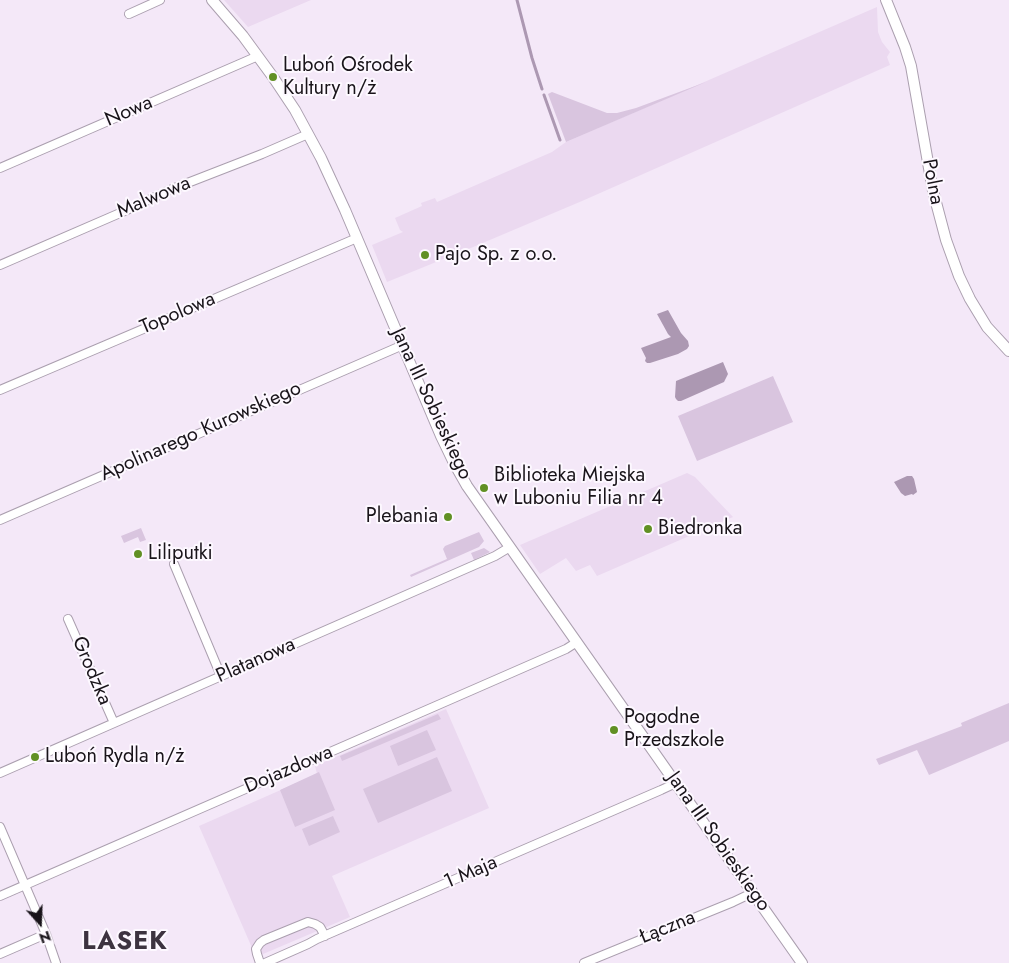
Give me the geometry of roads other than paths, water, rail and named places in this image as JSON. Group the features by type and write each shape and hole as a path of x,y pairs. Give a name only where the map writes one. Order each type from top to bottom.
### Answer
{"street":[{"path":"129,14 160,0"},
{"name":"Jana III Sobieskiego","path":"212,0 258,56 288,100 328,171 454,463 510,547 802,963"},
{"name":"Polna","path":"886,0 911,66 933,191 946,240 970,299 987,327 1009,351"},
{"name":"Nowa","path":"0,168 258,56"},
{"name":"Malwowa","path":"0,265 127,210 172,188 262,154 308,134"},
{"name":"Topolowa","path":"0,390 357,238"},
{"name":"Apolinarego Kurowskiego","path":"0,520 402,345"},
{"name":"Platanowa","path":"0,773 496,556 510,547"},
{"path":"174,564 221,676"},
{"name":"Grodzka","path":"68,618 114,723"},
{"name":"Dojazdowa","path":"0,896 566,649 577,642"},
{"name":"1 Maja","path":"265,963 676,783"},
{"path":"0,827 26,885 56,963"},
{"name":"Łączna","path":"584,963 733,902 752,892"},
{"path":"260,963 256,952 258,946 262,941 271,937 308,922 320,927 325,936"},
{"path":"0,954 46,934"}],"waterway":[{"path":"517,0 542,89"},
{"path":"544,95 560,140"}],"place":[{"name":"Luboń Ośrodek Kultury n/ż","path":"273,77"},
{"name":"Pajo Sp. z o.o.","path":"425,255"},
{"name":"Biblioteka Miejska w Luboniu Filia nr 4","path":"484,488"},
{"name":"Plebania","path":"448,517"},
{"name":"Biedronka","path":"648,529"},
{"name":"Liliputki","path":"138,554"},
{"name":"Pogodne Przedszkole","path":"614,730"},
{"name":"Luboń Rydla n/ż","path":"35,757"}],"district":[{"name":"LASEK","path":"125,943"}]}
